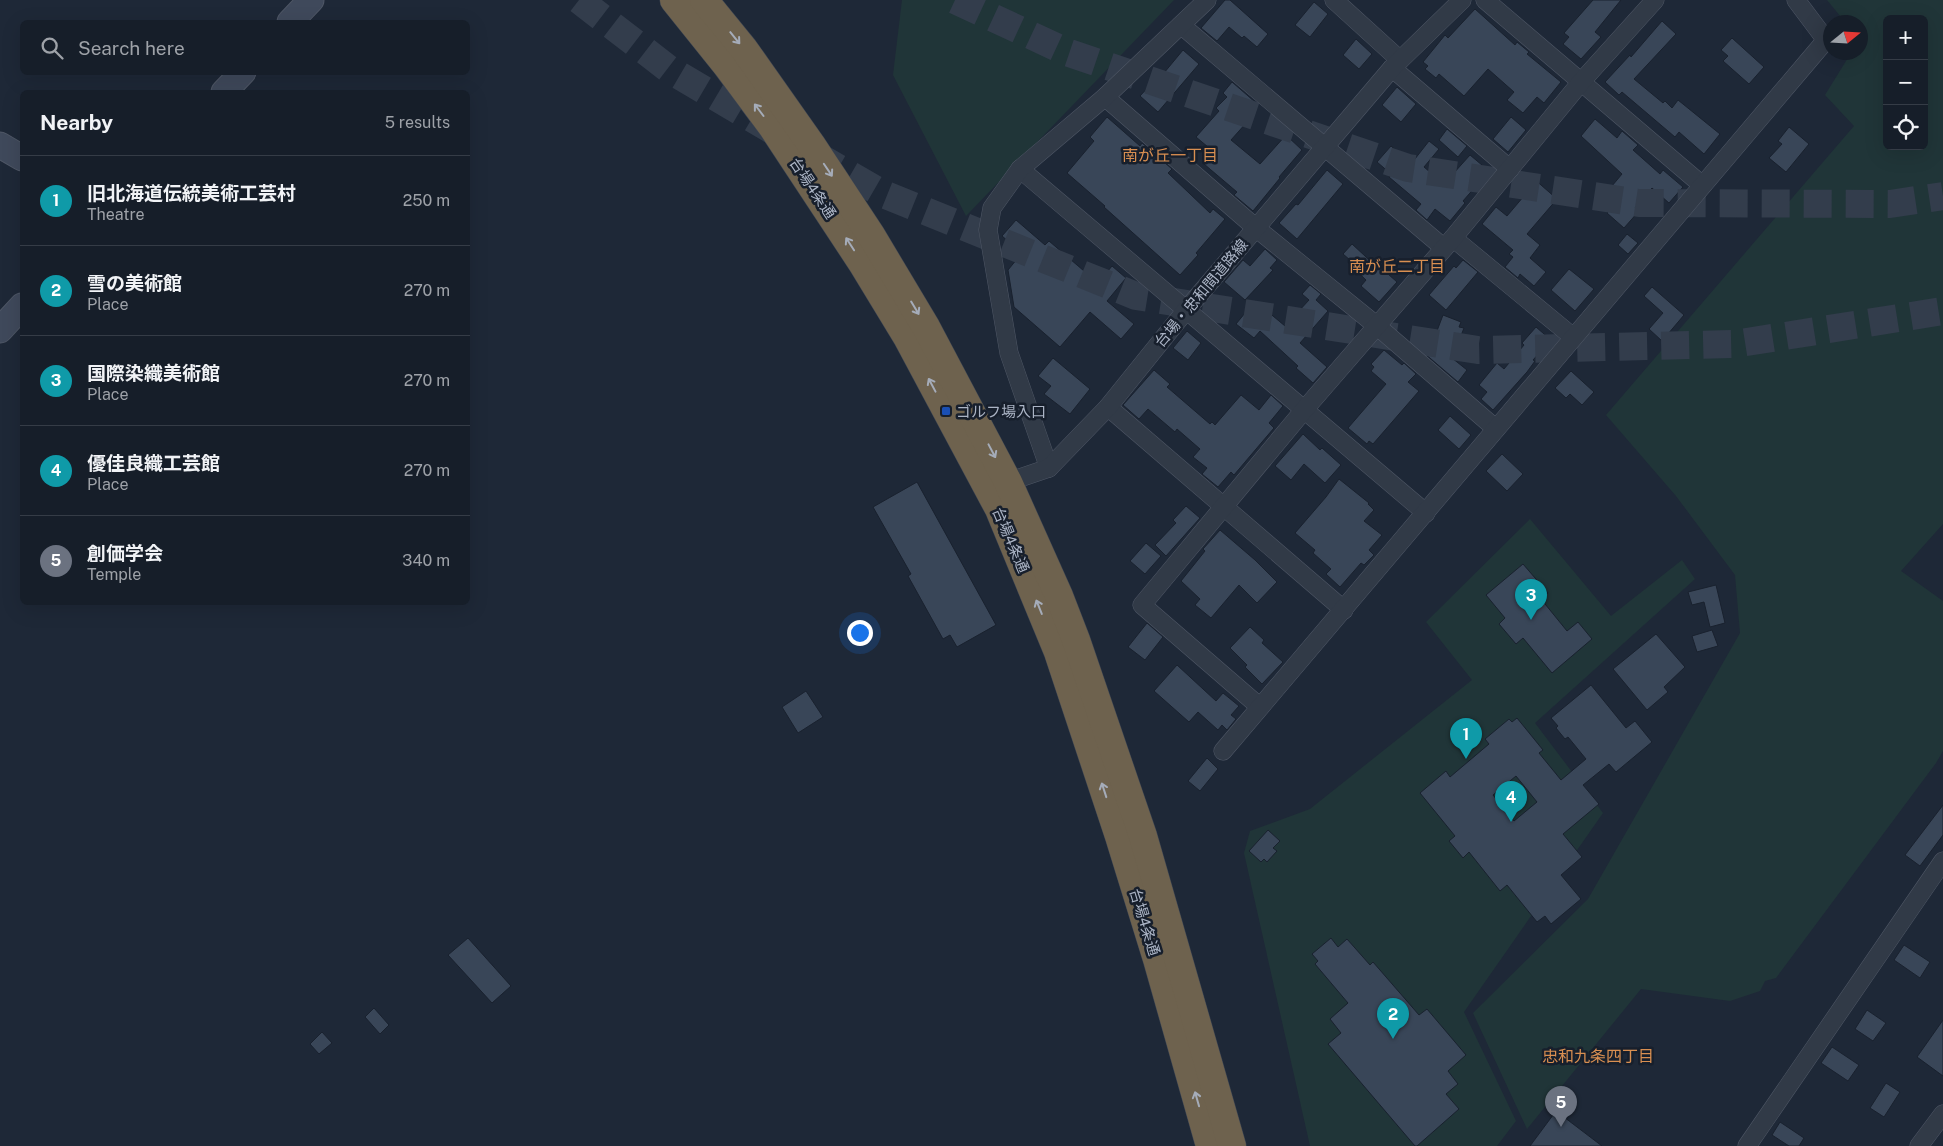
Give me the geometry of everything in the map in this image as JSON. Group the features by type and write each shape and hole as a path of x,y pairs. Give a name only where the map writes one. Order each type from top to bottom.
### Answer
{"highway":[{"name":"台場4条通","path":"674,0 727,66 773,128 858,256 999,485 1059,596 1144,836 1232,1146"},
{"name":"台場4条通","path":"704,0 744,49 811,144 871,235 926,327 999,485 1064,670 1125,855 1210,1146"}],"main road":[{"path":"292,20 311,0"},
{"path":"226,90 240,75"},
{"path":"0,146 20,157"},
{"path":"0,330 20,308"}],"street":[{"path":"1049,468 1009,353 988,230 992,208 1020,170 1104,97 1206,0"},
{"path":"1334,0 1396,64 1510,169"},
{"name":"台場・忠和間道路線","path":"999,485 1049,468 1108,407 1187,309 1396,64 1462,0"},
{"path":"1485,0 1702,185"},
{"path":"1260,707 1142,606 1225,508 1304,410 1448,243 1581,82 1655,0"},
{"path":"1223,751 1826,40 1796,0"},
{"path":"1181,25 1326,147 1448,243 1573,337"},
{"path":"1104,97 1256,228 1377,326 1495,428"},
{"path":"1020,170 1187,309 1426,513"},
{"path":"1108,407 1344,610"},
{"path":"1747,1146 1943,861"},
{"path":"1919,1146 1943,1114"}],"green space":[{"path":"902,0 1174,0 966,216 893,75"},
{"path":"1827,0 1943,0 1943,524 1901,571 1943,601 1943,751 1776,978 1765,981 1760,991 1730,1001 1641,989 1527,1129 1473,1013 1588,899 1740,633 1735,575 1676,496 1606,415 1854,126 1825,95 1847,60 1868,60 1868,15 1839,15"},
{"path":"1530,519 1611,616 1682,560 1695,579 1535,723 1603,813 1464,1012 1516,1121 1497,1146 1310,1146 1244,853 1250,831 1310,809 1472,680 1426,622"}],"building":[{"path":"1225,0 1230,0 1268,34 1257,47 1229,27 1217,41 1201,28"},
{"path":"1593,0 1621,0 1595,32 1601,37 1581,59 1563,44 1569,37 1564,33"},
{"path":"1314,2 1328,14 1310,37 1295,25"},
{"path":"1475,9 1515,45 1517,42 1529,52 1527,54 1561,82 1544,103 1537,97 1523,113 1507,100 1514,92 1488,69 1464,96 1439,74 1436,78 1425,69 1428,66 1423,62 1445,35 1448,38"},
{"path":"1662,21 1676,34 1634,79 1672,108 1678,100 1720,134 1704,154 1679,132 1675,137 1622,92 1619,95 1605,82 1630,55 1631,57"},
{"path":"1732,38 1764,67 1749,84 1723,61 1728,56 1721,50"},
{"path":"1356,39 1372,54 1359,69 1343,55"},
{"path":"1183,50 1199,64 1158,112 1140,96 1152,83 1154,85"},
{"path":"1232,82 1255,102 1242,117 1247,122 1231,140 1260,164 1286,135 1302,150 1253,211 1234,195 1237,192 1204,164 1214,152 1196,137 1219,111 1216,108 1227,97 1223,93"},
{"path":"1397,87 1416,104 1401,122 1382,105"},
{"path":"1107,117 1140,146 1142,143 1172,169 1168,173 1210,213 1213,209 1225,219 1196,253 1198,255 1180,275 1067,173 1094,141 1090,137"},
{"path":"1511,117 1526,130 1508,152 1493,139"},
{"path":"1595,119 1617,138 1622,131 1638,145 1633,150 1660,174 1663,170 1683,187 1669,203 1652,188 1635,208 1639,211 1624,228 1607,213 1611,208 1601,199 1622,174 1581,136"},
{"path":"1789,127 1809,144 1786,172 1769,158 1782,144 1778,141"},
{"path":"1447,129 1467,146 1458,157 1439,140"},
{"path":"1429,141 1439,149 1424,167 1444,184 1470,155 1489,171 1463,201 1465,203 1450,221 1435,209 1427,220 1416,210 1421,204 1389,177 1391,174 1377,162 1391,146 1411,164"},
{"path":"1327,170 1343,184 1297,239 1279,223 1296,204 1298,205"},
{"path":"1533,178 1557,199 1527,234 1540,245 1530,258 1546,272 1534,286 1520,274 1518,278 1505,267 1513,257 1509,254 1513,250 1482,224 1496,207 1507,216 1524,196 1520,193"},
{"path":"1016,220 1045,245 1049,241 1098,283 1112,266 1126,278 1107,301 1134,324 1121,339 1090,312 1060,347 1014,307 1008,270 1022,253 1002,236"},
{"path":"1627,234 1638,243 1628,254 1618,245"},
{"path":"1352,244 1378,268 1379,266 1397,282 1379,302 1361,286 1366,280 1348,263 1350,260 1343,254"},
{"path":"1265,249 1277,260 1270,268 1273,270 1245,300 1224,282 1243,260 1250,266"},
{"path":"1463,260 1478,272 1446,310 1429,295 1454,266 1456,268"},
{"path":"1569,269 1594,289 1575,311 1551,290"},
{"path":"1310,285 1321,294 1316,300 1328,311 1300,343 1327,367 1313,383 1296,368 1298,366 1260,331 1254,338 1236,324 1255,301 1285,326 1309,300 1302,294"},
{"path":"1652,287 1684,315 1662,341 1649,329 1663,313 1644,296"},
{"path":"1443,315 1461,322 1459,327 1464,328 1452,358 1467,370 1458,382 1417,347 1425,338 1432,344"},
{"path":"1536,327 1551,340 1533,360 1535,361 1527,372 1493,410 1481,399 1487,392 1479,385 1497,363 1504,369"},
{"path":"1187,331 1201,343 1188,360 1173,348"},
{"path":"1384,350 1402,365 1404,363 1416,374 1408,382 1419,391 1373,444 1369,441 1367,444 1348,428 1386,384 1371,371 1374,367 1371,364"},
{"path":"1053,358 1090,389 1070,414 1044,394 1051,386 1038,376"},
{"path":"1154,370 1170,384 1167,387 1210,424 1212,422 1215,425 1241,395 1259,410 1271,395 1283,406 1269,423 1274,428 1234,475 1231,472 1218,487 1202,474 1207,468 1193,457 1200,449 1177,429 1175,432 1148,409 1139,419 1123,405"},
{"path":"1571,371 1594,392 1582,405 1570,394 1566,398 1555,388"},
{"path":"1450,416 1471,435 1459,449 1438,430"},
{"path":"1303,434 1320,450 1322,448 1341,465 1325,483 1304,464 1291,480 1275,466"},
{"path":"1502,454 1523,474 1507,491 1486,471"},
{"path":"1339,479 1369,503 1374,510 1364,521 1382,535 1369,550 1374,555 1364,565 1361,563 1340,587 1326,574 1331,569 1313,553 1315,550 1295,533"},
{"path":"917,482 996,625 957,647 950,635 943,639 908,576 911,574 873,507"},
{"path":"1186,506 1200,518 1166,556 1155,545 1176,523 1173,520"},
{"path":"1220,530 1277,582 1257,603 1239,585 1211,618 1195,605 1200,599 1181,581 1205,551 1203,549"},
{"path":"1146,543 1161,556 1145,574 1130,561"},
{"path":"1523,564 1548,593 1541,599 1567,631 1578,622 1592,639 1552,673 1523,638 1516,644 1499,624 1505,618 1486,595"},
{"path":"1716,585 1725,623 1710,627 1704,602 1692,605 1688,592"},
{"path":"1147,623 1163,637 1145,660 1128,647"},
{"path":"1250,627 1264,640 1262,643 1283,662 1262,684 1230,648"},
{"path":"1712,630 1718,646 1697,652 1692,636"},
{"path":"1656,634 1685,667 1664,687 1668,692 1647,710 1613,669"},
{"path":"1177,665 1216,701 1223,693 1239,706 1231,715 1236,719 1227,730 1222,725 1218,730 1198,712 1189,722 1154,691"},
{"path":"1591,685 1626,728 1635,721 1652,742 1616,772 1609,764 1583,785 1599,804 1563,834 1582,857 1561,875 1581,899 1551,924 1545,916 1537,922 1507,885 1500,891 1469,852 1463,858 1449,841 1455,836 1420,793 1446,771 1450,777 1489,744 1485,739 1509,719 1512,722 1517,718 1543,750 1539,753 1561,780 1586,759 1568,737 1565,739 1551,718","holes":["1516,776 1537,802 1514,821 1493,795"]},
{"path":"806,691 823,717 798,733 782,707"},
{"path":"1207,758 1218,769 1200,791 1188,781"},
{"path":"1943,805 1943,835 1920,866 1905,855"},
{"path":"1268,830 1280,841 1273,848 1277,851 1267,862 1264,859 1261,862 1249,851"},
{"path":"468,938 511,986 492,1003 448,955"},
{"path":"1331,938 1338,947 1347,939 1370,965 1373,962 1419,1015 1427,1009 1466,1055 1448,1071 1458,1084 1446,1094 1459,1109 1417,1146 1415,1146 1328,1044 1341,1033 1330,1019 1348,1003 1315,964 1318,961 1312,954"},
{"path":"1904,945 1930,962 1920,978 1894,960"},
{"path":"374,1008 389,1025 380,1034 365,1017"},
{"path":"1867,1010 1886,1023 1873,1041 1855,1029"},
{"path":"1943,1020 1943,1076 1917,1057"},
{"path":"322,1032 332,1043 319,1054 310,1044"},
{"path":"1832,1047 1859,1065 1848,1081 1821,1063"},
{"path":"1886,1083 1900,1092 1884,1117 1870,1108"},
{"path":"1556,1111 1602,1146 1530,1146"},
{"path":"1780,1122 1804,1138 1799,1146 1789,1146 1772,1135"}],"tunnel":[{"path":"579,0 670,70 777,133"},
{"path":"955,0 1069,53 1408,168 1639,203 1890,204 1943,196"},
{"path":"814,154 883,194 1136,296 1478,350 1734,344 1943,311"}],"place":[{"name":"ゴルフ場入口","path":"946,411"},
{"name":"国際染織美術館","path":"1531,620"},
{"name":"旧北海道伝統美術工芸村","path":"1466,759"},
{"name":"優佳良織工芸館","path":"1511,822"},
{"name":"雪の美術館","path":"1393,1039"},
{"name":"創価学会","path":"1561,1127"}],"district":[{"name":"南が丘一丁目","path":"1170,155"},
{"name":"南が丘二丁目","path":"1397,266"},
{"name":"忠和九条四丁目","path":"1598,1056"}]}
